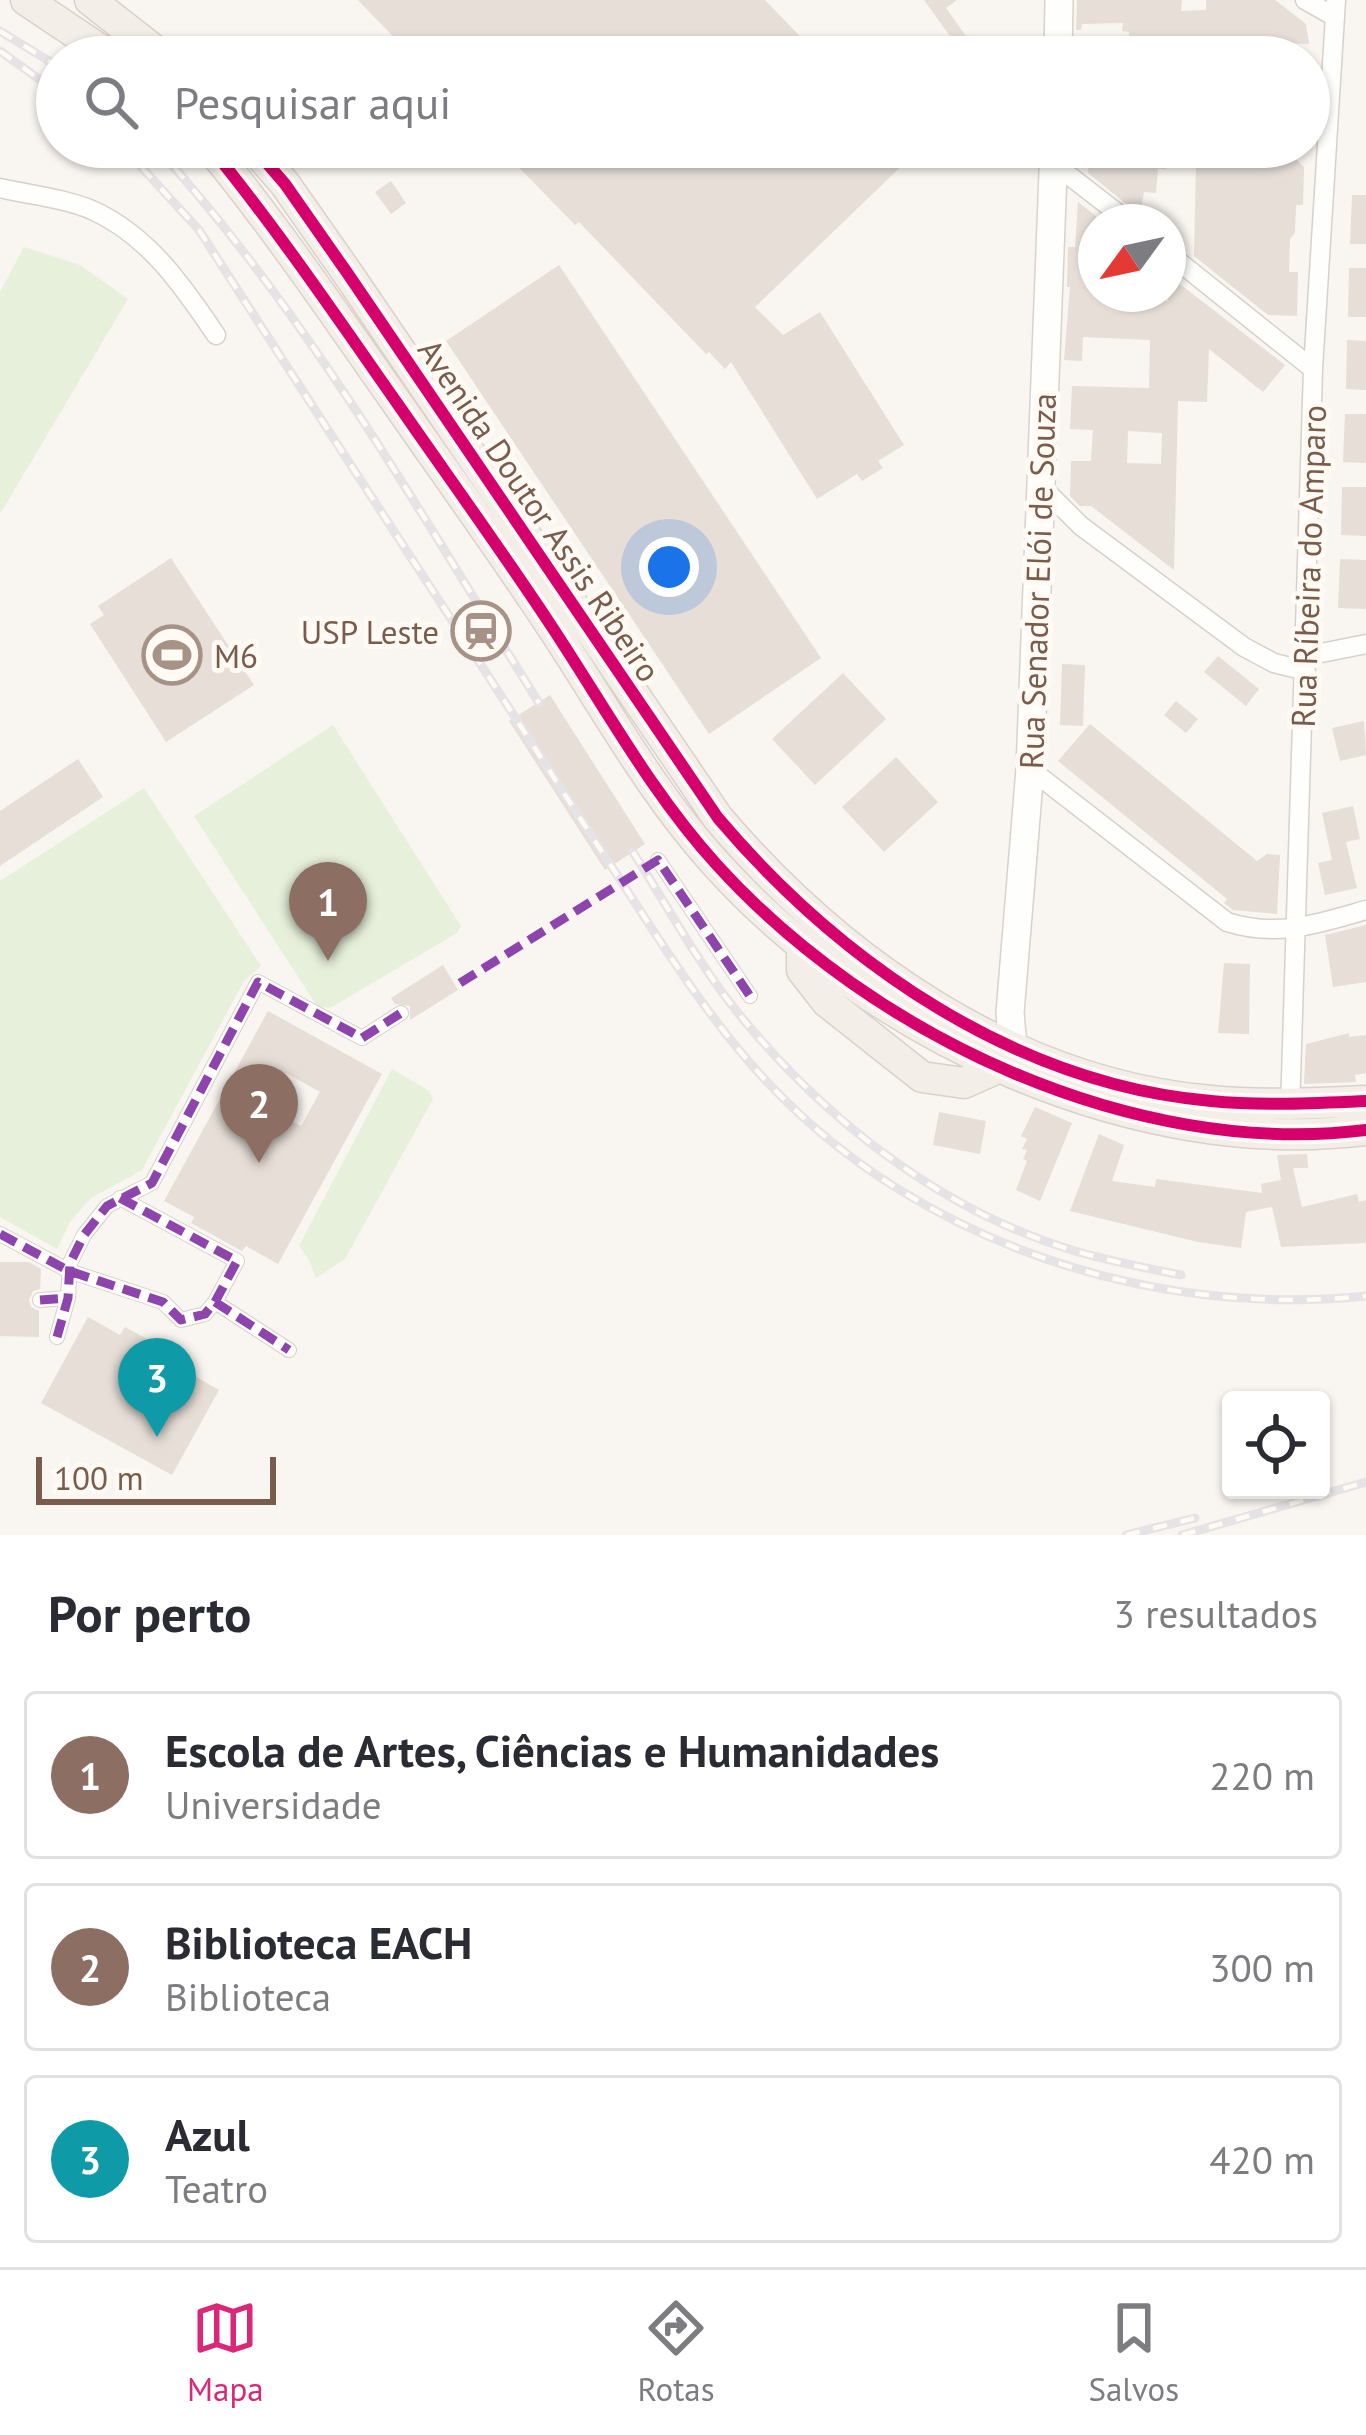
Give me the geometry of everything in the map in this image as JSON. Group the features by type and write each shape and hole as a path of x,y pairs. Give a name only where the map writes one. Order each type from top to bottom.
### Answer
{"main road":[{"path":"26,0 80,36"},
{"path":"90,0 136,36"},
{"path":"1058,36 1059,0"},
{"name":"Avenida Doutor Assis Ribeiro","path":"227,168 268,218 674,812 718,867 802,946 908,1017 1000,1050"},
{"name":"Avenida Doutor Assis Ribeiro","path":"271,168 707,803 790,897 841,940 1048,1088 1130,1113 1220,1127 1366,1101"},
{"name":"Rua Senador Elói de Souza","path":"1000,1050 1010,1013 1030,769 1054,168"},
{"path":"841,940 821,939 802,946 802,970 827,1003 922,1077 964,1083 1000,1050"},
{"name":"Avenida Doutor Assis Ribeiro","path":"1289,1118 1366,1130"}],"street":[{"path":"1306,0 1335,9"},
{"name":"Rua Ríbeira do Amparo","path":"1330,91 1335,9"},
{"path":"1069,168 1109,204"},
{"name":"Rua Ríbeira do Amparo","path":"1289,1118 1313,369 1325,168"},
{"path":"0,188 70,202 122,226 167,268 216,335"},
{"path":"1186,267 1313,369"},
{"path":"1042,487 1081,526 1244,647 1274,663 1306,664 1366,644"},
{"path":"1040,517 1081,526"},
{"path":"1030,769 1218,917 1251,929 1294,931 1366,910"},
{"path":"658,860 750,996"},
{"path":"57,1337 68,1298 69,1270 84,1235 106,1206 152,1183 258,982 362,1038 401,1013"},
{"path":"0,1234 69,1270 163,1302 181,1320 206,1314 237,1261 120,1198"},
{"path":"40,1300 68,1298"},
{"path":"214,1302 289,1350"}],"green space":[{"path":"24,247 80,265 128,299 0,514 0,292"},
{"path":"333,725 461,926 457,933 330,1008 317,1006 194,816"},
{"path":"144,788 261,966 244,981 142,1170 91,1198 70,1222 57,1249 0,1217 0,881"},
{"path":"392,1069 429,1091 433,1099 345,1259 316,1278 299,1246"}],"building":[{"path":"358,0 765,0 800,36 393,36"},
{"path":"924,0 957,0 946,8 966,36 950,36"},
{"path":"1077,0 1182,0 1181,11 1206,10 1206,0 1275,0 1306,24 1308,36 1129,36 1122,31 1123,23 1082,24 1076,30"},
{"path":"519,168 899,168 755,307 783,335 820,312 904,445 878,461 883,468 862,481 857,474 817,499 731,362 725,369 706,354 579,222 575,225"},
{"path":"1088,168 1166,168 1158,169 1156,193 1144,192 1142,204 1126,204 1088,173"},
{"path":"1196,168 1304,168 1303,205 1296,205 1295,233 1290,239 1289,272 1298,272 1297,316 1268,315 1194,256"},
{"path":"391,181 406,203 391,214 375,192"},
{"path":"1352,195 1366,195 1366,244 1350,244"},
{"path":"1078,202 1078,312 1186,312 1186,289 1285,365 1263,392 1209,349 1207,402 1178,401 1174,570 1091,506 1080,506 1070,496 1071,461 1091,461 1093,430 1070,429 1072,386 1149,388 1150,340 1083,337 1082,361 1064,360 1068,247 1075,247","holes":["1128,431 1162,433 1161,464 1127,463"]},
{"path":"559,265 821,658 709,734 446,341"},
{"path":"1349,268 1366,268 1366,317 1348,317"},
{"path":"1347,340 1366,341 1366,390 1346,389"},
{"path":"1345,414 1366,414 1366,463 1343,462"},
{"path":"1342,487 1366,487 1366,536 1341,535"},
{"name":"M6","path":"171,558 254,685 166,742 90,624 104,615 98,606"},
{"path":"1340,559 1366,560 1366,609 1338,608"},
{"path":"1218,656 1259,689 1246,706 1204,672"},
{"path":"1062,664 1085,665 1083,726 1060,725"},
{"path":"843,673 886,719 815,785 772,739"},
{"path":"550,695 645,844 605,870 509,721"},
{"path":"1176,701 1198,719 1186,733 1164,715"},
{"path":"1364,721 1366,755 1340,761 1332,728"},
{"path":"1090,724 1257,861 1267,854 1280,855 1277,914 1233,910 1224,903 1227,899 1058,761"},
{"path":"896,757 938,802 884,852 842,807"},
{"path":"78,759 103,797 0,866 0,811"},
{"path":"1353,806 1360,839 1346,842 1357,888 1325,895 1318,863 1332,860 1322,813"},
{"path":"1366,925 1366,982 1333,987 1325,935"},
{"path":"1224,963 1250,964 1249,1034 1218,1033"},
{"path":"443,965 458,990 410,1020 410,1006 395,1004 391,998"},
{"path":"268,1011 382,1074 278,1264 191,1223 194,1217 164,1201","holes":["286,1073 320,1092 301,1126 267,1107"]},
{"path":"1349,1033 1349,1037 1366,1035 1366,1073 1355,1075 1356,1082 1304,1084 1306,1044"},
{"path":"1035,1107 1072,1123 1040,1201 1016,1190 1027,1161 1023,1159 1027,1150 1022,1149 1027,1139 1021,1136"},
{"path":"939,1112 986,1121 980,1154 933,1145"},
{"path":"1099,1134 1124,1145 1112,1181 1155,1187 1156,1179 1262,1193 1261,1184 1281,1180 1277,1155 1307,1154 1308,1168 1293,1168 1302,1207 1357,1194 1359,1202 1366,1200 1366,1243 1281,1247 1272,1207 1246,1212 1241,1248 1070,1211"},
{"path":"0,1262 29,1262 41,1269 40,1289 29,1300 39,1311 39,1337 0,1336"},
{"path":"88,1317 120,1335 125,1327 184,1359 179,1367 219,1390 172,1475 41,1403"}],"railway":[{"path":"0,31 36,53"},
{"path":"0,51 36,77"},
{"path":"142,168 199,230 664,947 715,1020 772,1087 832,1142 898,1189 970,1228 1045,1259 1124,1281 1204,1295 1285,1300 1366,1296"},
{"path":"174,168 263,277 360,416 539,703"},
{"path":"633,852 699,959 743,1019 851,1128 935,1188 1027,1234 1088,1255 1181,1275"},
{"path":"1182,1535 1366,1482"},
{"path":"1126,1535 1195,1518"}],"marked path":[{"path":"460,983 658,860 750,996"},
{"path":"57,1337 68,1298 70,1263 84,1235 107,1206 152,1183 258,982 362,1038 401,1013"},
{"path":"120,1198 237,1261 215,1302"},
{"path":"0,1234 69,1271 163,1302 181,1320 205,1314 215,1302 289,1350"},
{"path":"40,1300 68,1298"}],"cycle path":[{"path":"227,168 495,543 671,809 717,865 780,927 851,983 929,1032 1012,1072 1099,1104 1188,1125 1278,1134 1366,1130"},
{"path":"271,168 718,818 820,921 938,1008 1069,1070 1139,1090 1211,1101 1366,1101"}],"place":[{"name":"USP Leste","path":"481,631"},
{"name":"M6","path":"172,655"},
{"name":"Escola de Artes, Ciências e Humanidades","path":"328,961"},
{"name":"Biblioteca EACH","path":"259,1163"},
{"name":"Azul","path":"157,1437"}]}
